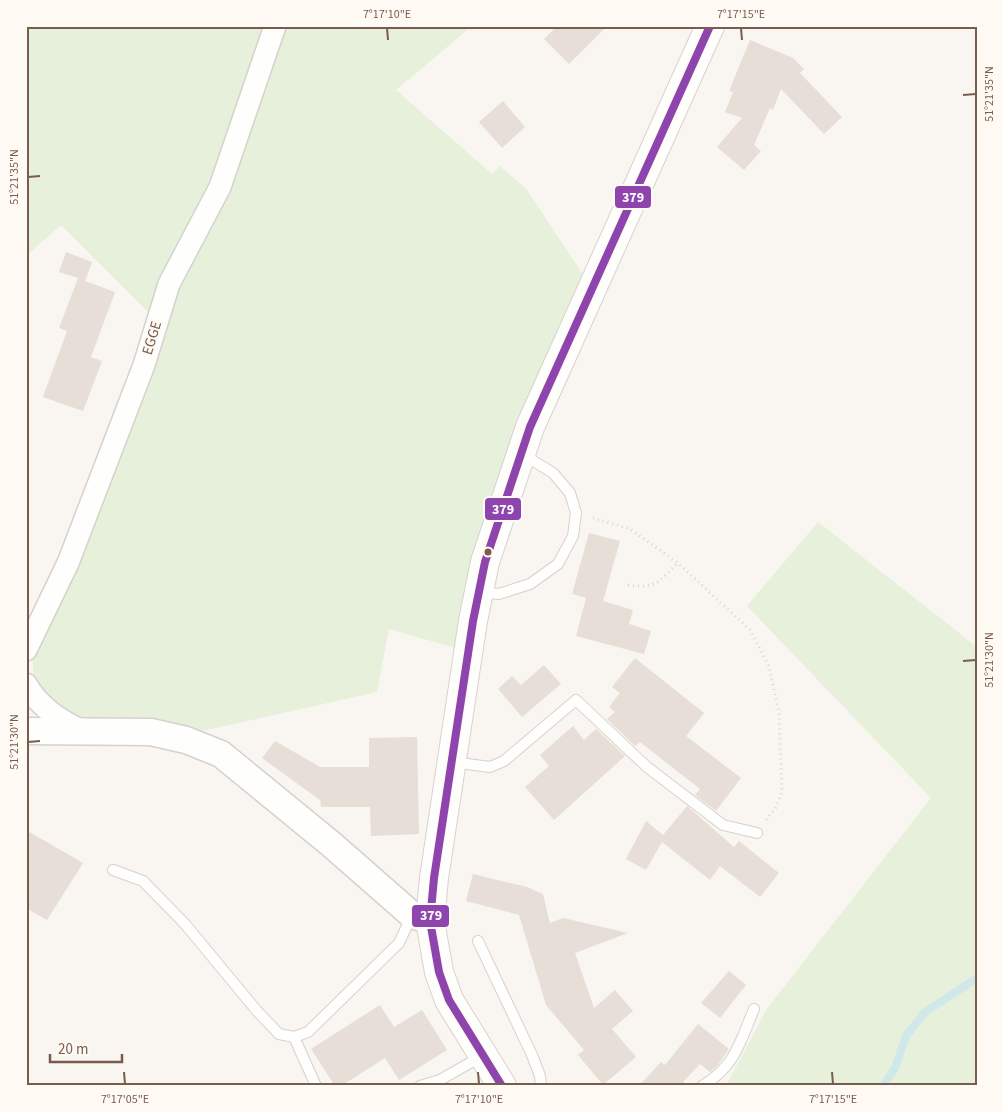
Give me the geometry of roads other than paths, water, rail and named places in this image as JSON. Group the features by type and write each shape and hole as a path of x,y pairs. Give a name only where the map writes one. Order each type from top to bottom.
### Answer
{"main road":[{"path":"502,1086 449,1000 421,918 434,878 479,592 485,562 534,418 710,26"}],"street":[{"name":"EGGE","path":"26,650 75,545 144,365 169,284 220,187 275,26"},
{"path":"26,684 32,695 47,711 83,731"},
{"path":"26,731 151,732 186,740 221,754 421,918"}],"lane":[{"path":"479,592 499,594 530,584 558,564 573,536 576,513 570,493 553,473 521,453"},
{"path":"451,762 490,767 504,761 576,700 648,767 723,825 757,833"},
{"path":"113,870 143,881 184,924 262,1017 279,1034 294,1037 308,1032 399,943 421,918"},
{"path":"478,941 532,1055 540,1076 541,1086"},
{"path":"702,1086 716,1078 730,1064 754,1009"},
{"path":"294,1037 316,1086"},
{"path":"420,1086 440,1080 482,1056"}],"waterway":[{"path":"883,1086 895,1068 906,1036 924,1013 977,978"}]}
